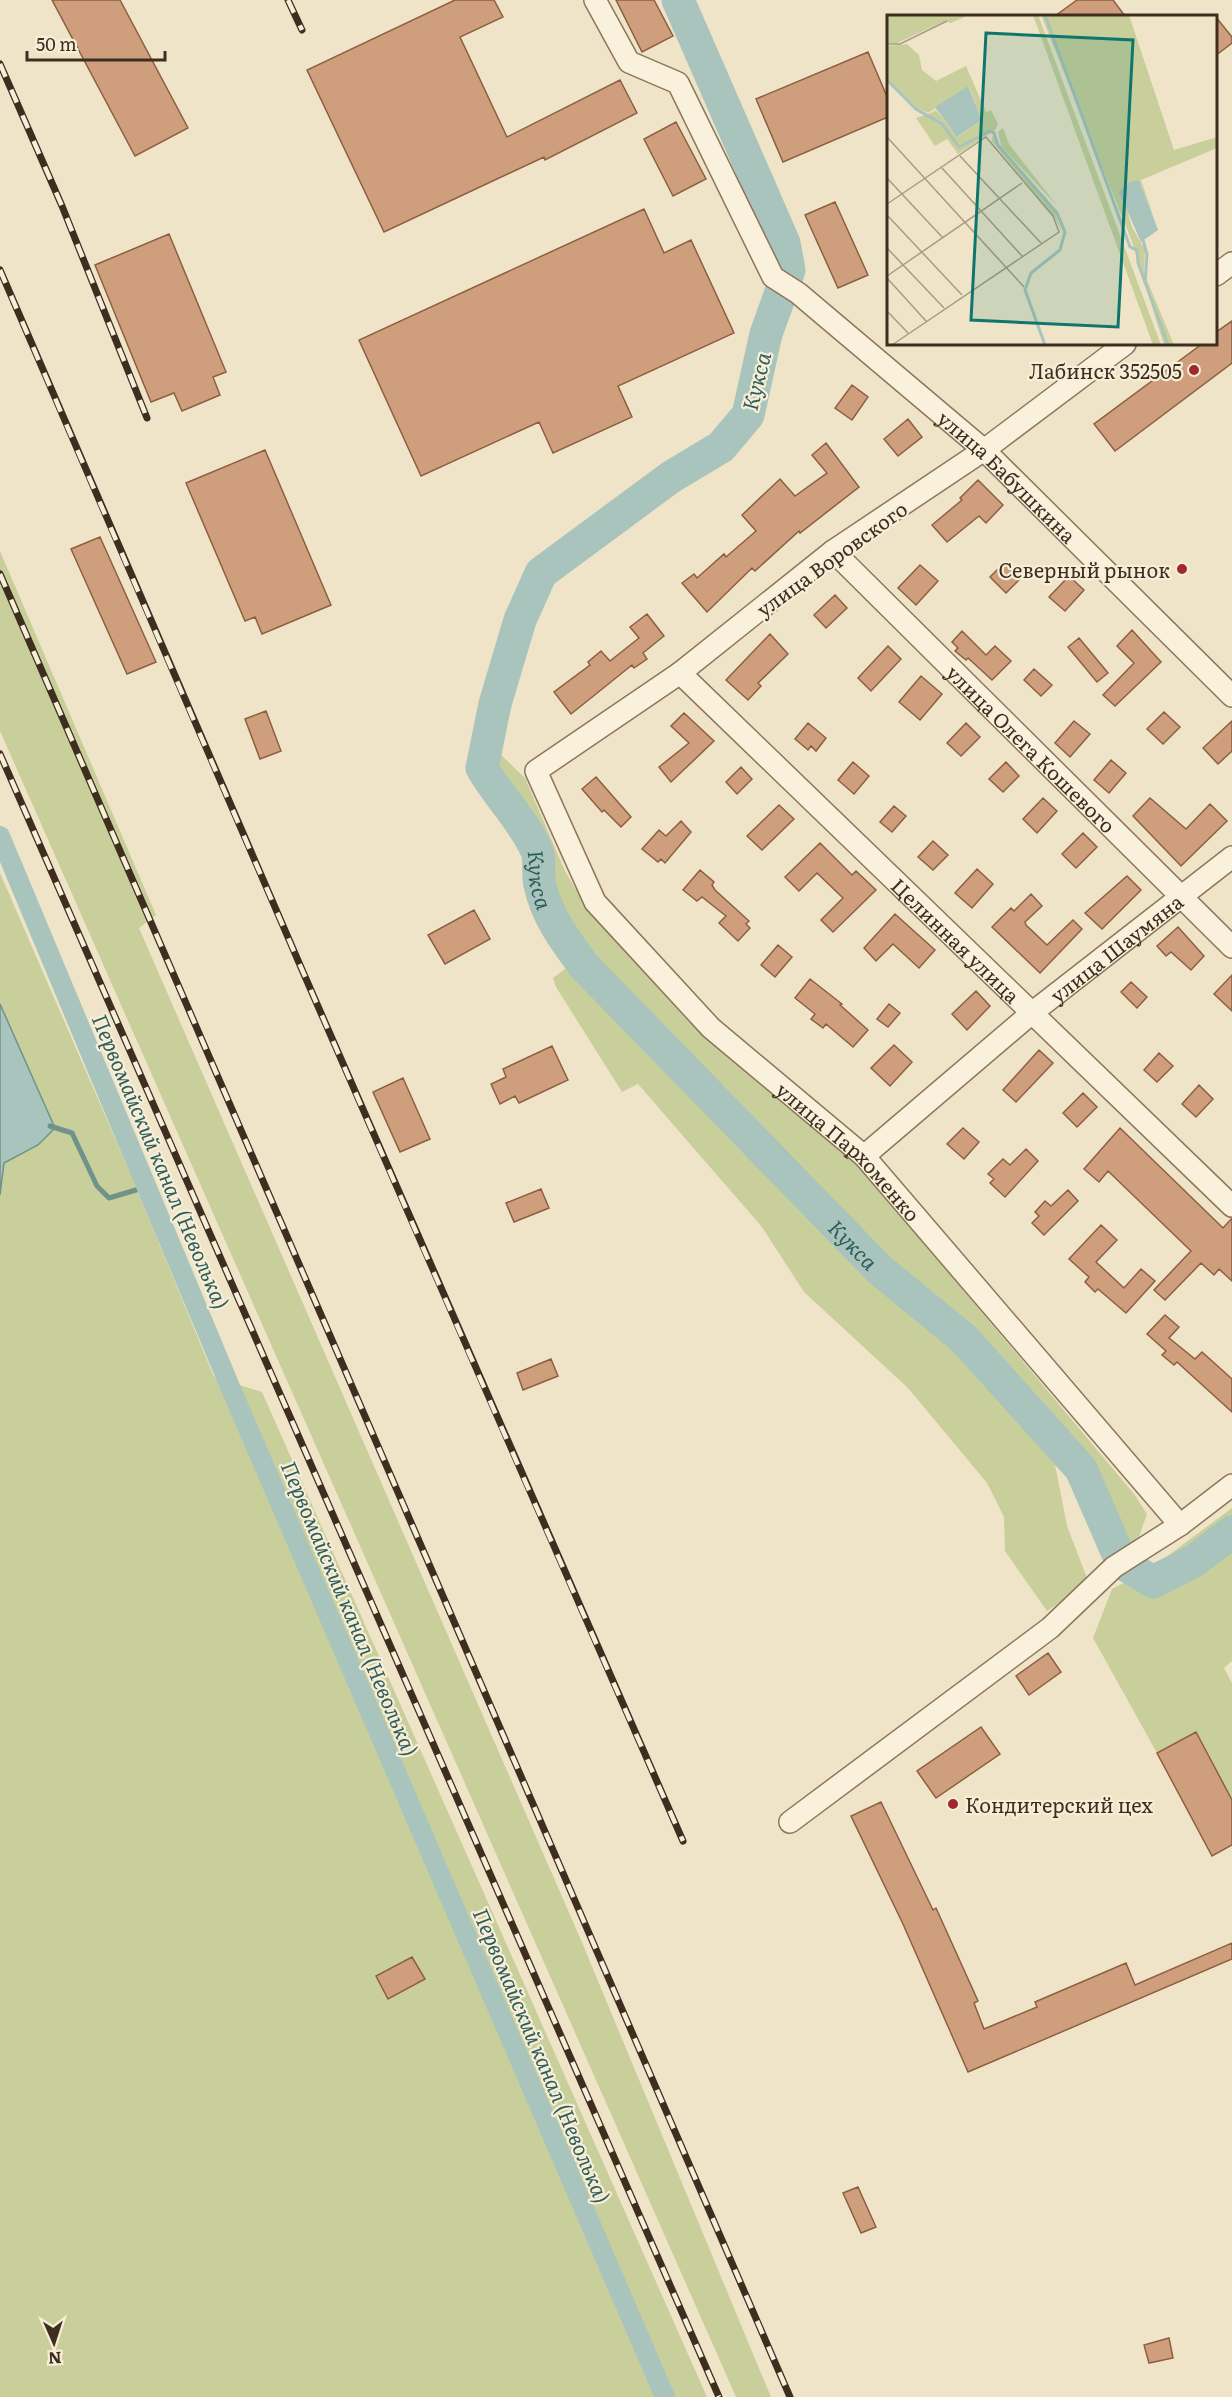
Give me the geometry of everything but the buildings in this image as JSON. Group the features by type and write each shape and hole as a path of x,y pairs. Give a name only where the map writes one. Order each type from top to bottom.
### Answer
{"street":[{"name":"улица Бабушкина","path":"596,0 629,62 678,83 775,278 798,293 984,450 1232,696"},
{"path":"1217,274 1232,263"},
{"name":"улица Воровского","path":"536,771 680,673 833,551 984,450 1124,345"},
{"name":"улица Олега Кошевого","path":"833,551 1232,947"},
{"name":"Целинная улица","path":"680,673 1232,1206"},
{"name":"улица Пархоменко","path":"536,771 595,902 711,1028 864,1156 1180,1525"},
{"name":"улица Шаумяна","path":"864,1156 1033,1012 1232,857"},
{"path":"790,1822 1050,1628 1114,1567 1180,1525 1232,1485"}],"green space":[{"path":"0,551 156,915 139,928 581,1940 771,2397 736,2397 0,731"},
{"path":"498,752 525,778 565,871 604,929 645,973 753,1073 861,1168 1134,1494 1147,1514 1138,1540 1126,1548 1083,1460 956,1322 876,1256 584,952 550,891 545,851 491,767"},
{"path":"0,873 131,1175 214,1377 262,1392 707,2397 0,2397 0,1195 4,1163 38,1145 55,1128 0,1004"},
{"path":"572,964 655,1049 796,1202 870,1271 958,1345 1054,1459 1067,1526 1087,1578 1077,1591 1047,1611 1005,1551 1004,1517 987,1483 908,1388 804,1292 762,1227 638,1084 622,1092 556,987 553,978"},
{"path":"1232,1508 1232,1661 1224,1668 1232,1683 1232,1800 1196,1733 1157,1753 1093,1638 1112,1589 1150,1569"}],"water":[{"path":"0,1004 55,1128 38,1145 4,1163 0,1195"}],"waterway":[{"name":"Кукса","path":"678,0 784,243 789,270 766,334 748,415 721,447 671,477 541,573 520,620 495,704 482,768 531,838 537,853 539,881 547,908 584,966 880,1270 964,1339 1081,1469 1122,1563 1153,1582 1194,1561 1232,1532"},
{"name":"Первомайский канал (Неволька)","path":"0,836 231,1389 665,2397"},
{"path":"50,1126 72,1133 97,1186 109,1198 146,1187"}],"railway":[{"path":"288,0 302,30"},
{"path":"0,64 62,206 147,418"},
{"path":"0,270 683,1841"},
{"path":"0,574 790,2397"},
{"path":"0,754 719,2397"}],"place":[{"name":"Лабинск 352505","path":"1194,370"},
{"name":"Северный рынок","path":"1182,569"},
{"name":"Кондитерский цех","path":"953,1804"}]}
